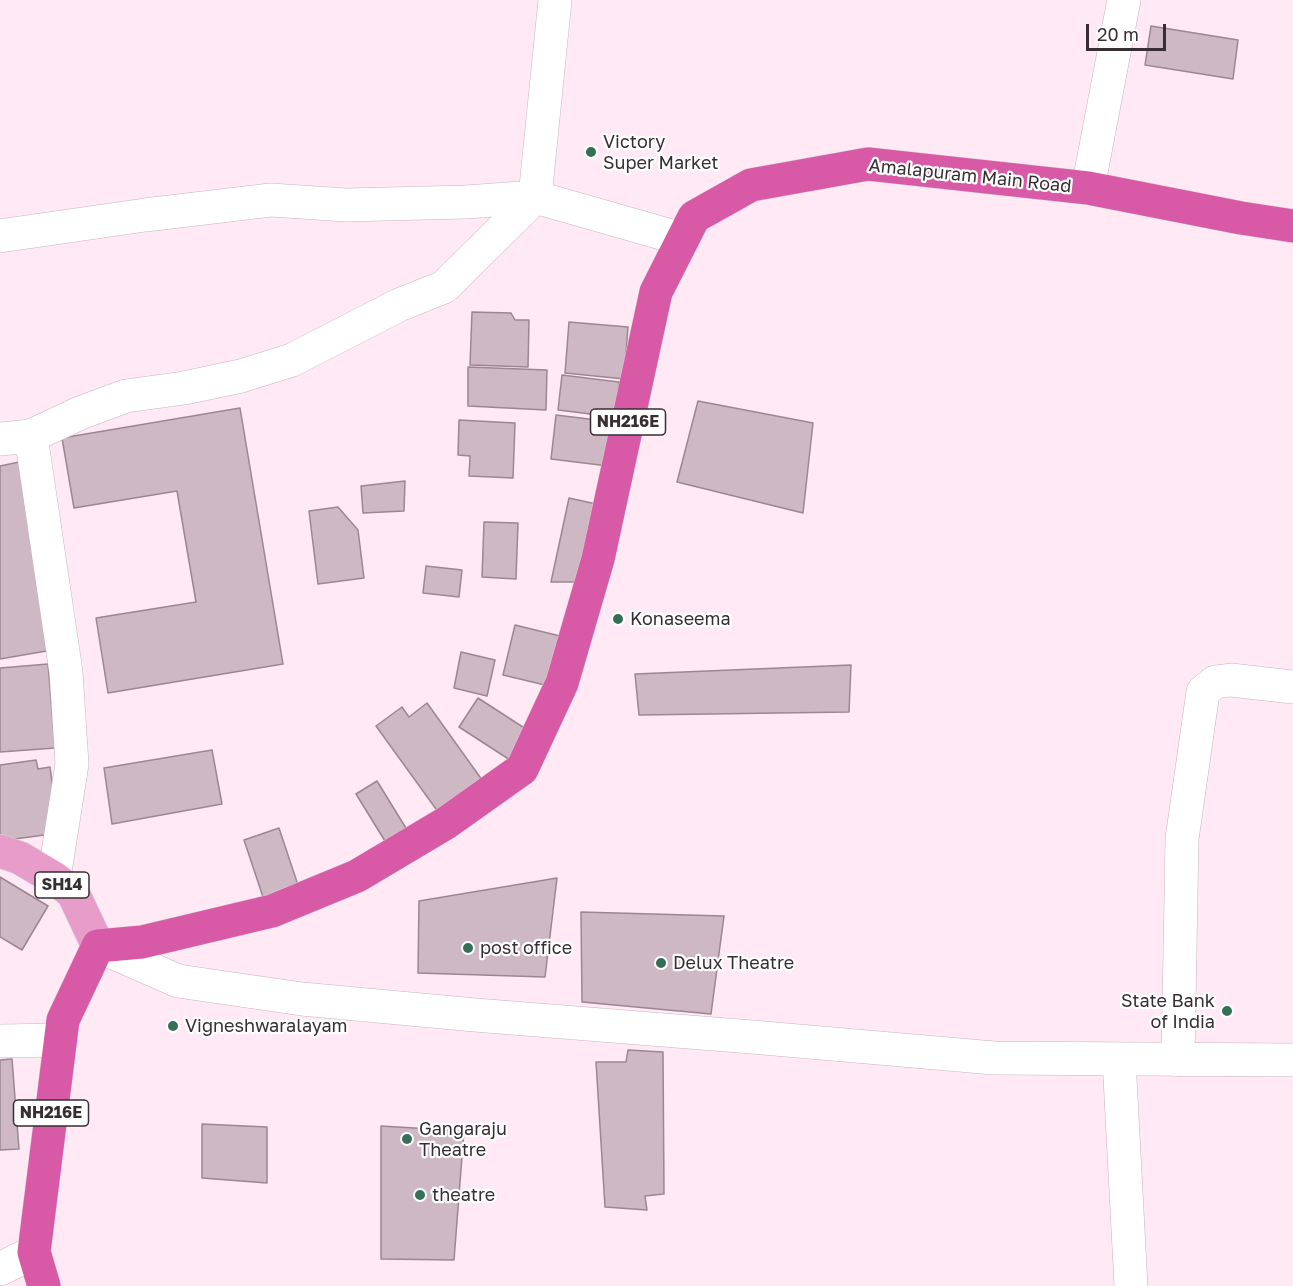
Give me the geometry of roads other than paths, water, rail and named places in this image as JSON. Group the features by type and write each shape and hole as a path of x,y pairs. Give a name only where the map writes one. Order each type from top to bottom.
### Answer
{"highway":[{"name":"Amalapuram Main Road","path":"98,946 142,942 272,911 357,876 446,824 522,769 562,683 598,559 656,292 694,217 751,185 867,164 1088,188 1293,226"},
{"name":"NH216E","path":"44,1286 34,1252 63,1020 98,946"}],"main road":[{"name":"SH14","path":"0,850 20,858 54,878 73,893 98,946"}],"street":[{"path":"54,878 72,764 66,672 16,437 126,396 184,388 241,376 292,360 399,305 444,287 535,197 555,0"},
{"path":"1088,188 1124,0"},
{"path":"0,236 271,200 346,205 466,202 535,197 682,239"},
{"path":"1178,1060 1182,839 1203,692 1215,682 1231,680 1293,687"},
{"path":"98,946 178,981 302,999 994,1058 1293,1060"},
{"path":"0,1041 60,1040"},
{"path":"1119,1059 1131,1286"},
{"path":"0,1269 34,1252"}],"place":[{"name":"Victory Super Market","path":"591,152"},
{"name":"Konaseema","path":"618,619"},
{"name":"post office","path":"468,948"},
{"name":"Delux Theatre","path":"661,963"},
{"name":"State Bank of India","path":"1227,1011"},
{"name":"Vigneshwaralayam","path":"173,1026"},
{"name":"Gangaraju Theatre","path":"407,1139"},
{"name":"theatre","path":"420,1195"}]}
